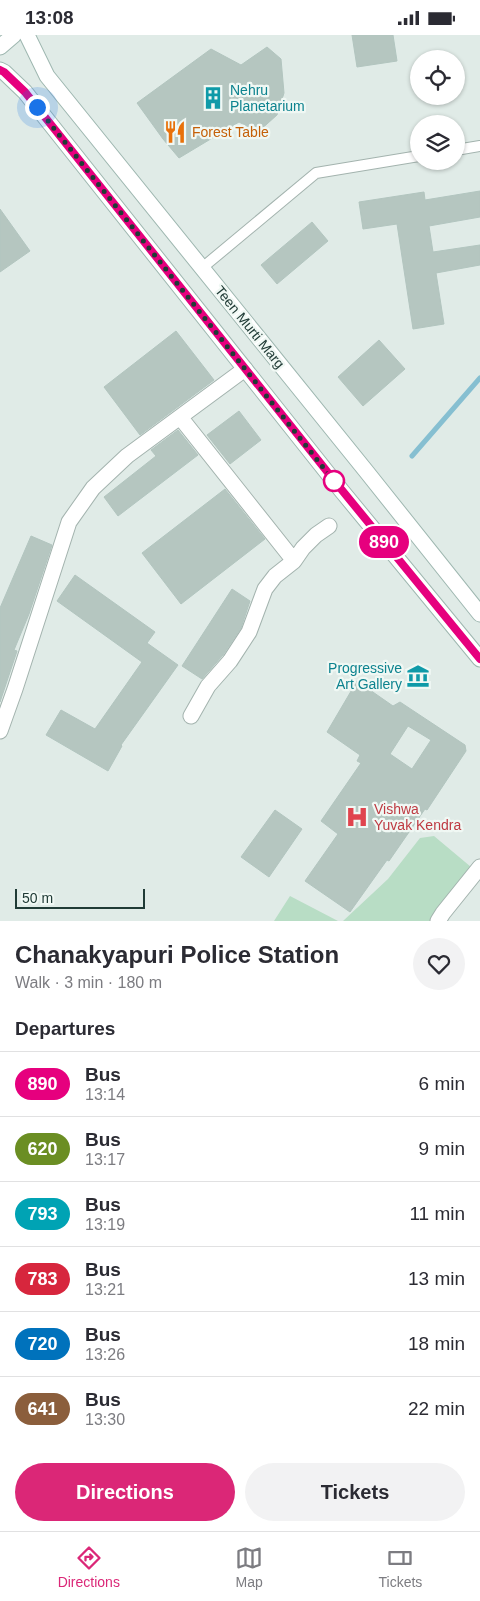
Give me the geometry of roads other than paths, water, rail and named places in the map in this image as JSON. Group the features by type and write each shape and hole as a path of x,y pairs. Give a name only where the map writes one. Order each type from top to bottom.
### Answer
{"main road":[{"path":"0,47 14,35"},
{"name":"Teen Murti Marg","path":"27,35 46,76 480,614"},
{"path":"0,70 25,92 341,489 480,659"},
{"path":"0,731 16,689 69,523 93,488 127,455 245,369"},
{"path":"180,417 291,557"},
{"path":"191,715 208,686 230,661 249,632 265,589 275,576 294,561 303,548 316,535 329,526"},
{"path":"438,921 480,867"}],"lane":[{"path":"465,148 480,146"},
{"path":"202,268 316,173 410,157"}],"waterway":[{"path":"412,456 480,378"}],"place":[{"name":"Nehru Planetarium","path":"213,98"},
{"name":"Forest Table","path":"175,132"},
{"name":"Progressive Art Gallery","path":"418,676"},
{"name":"Vishwa Yuvak Kendra","path":"357,817"}]}
